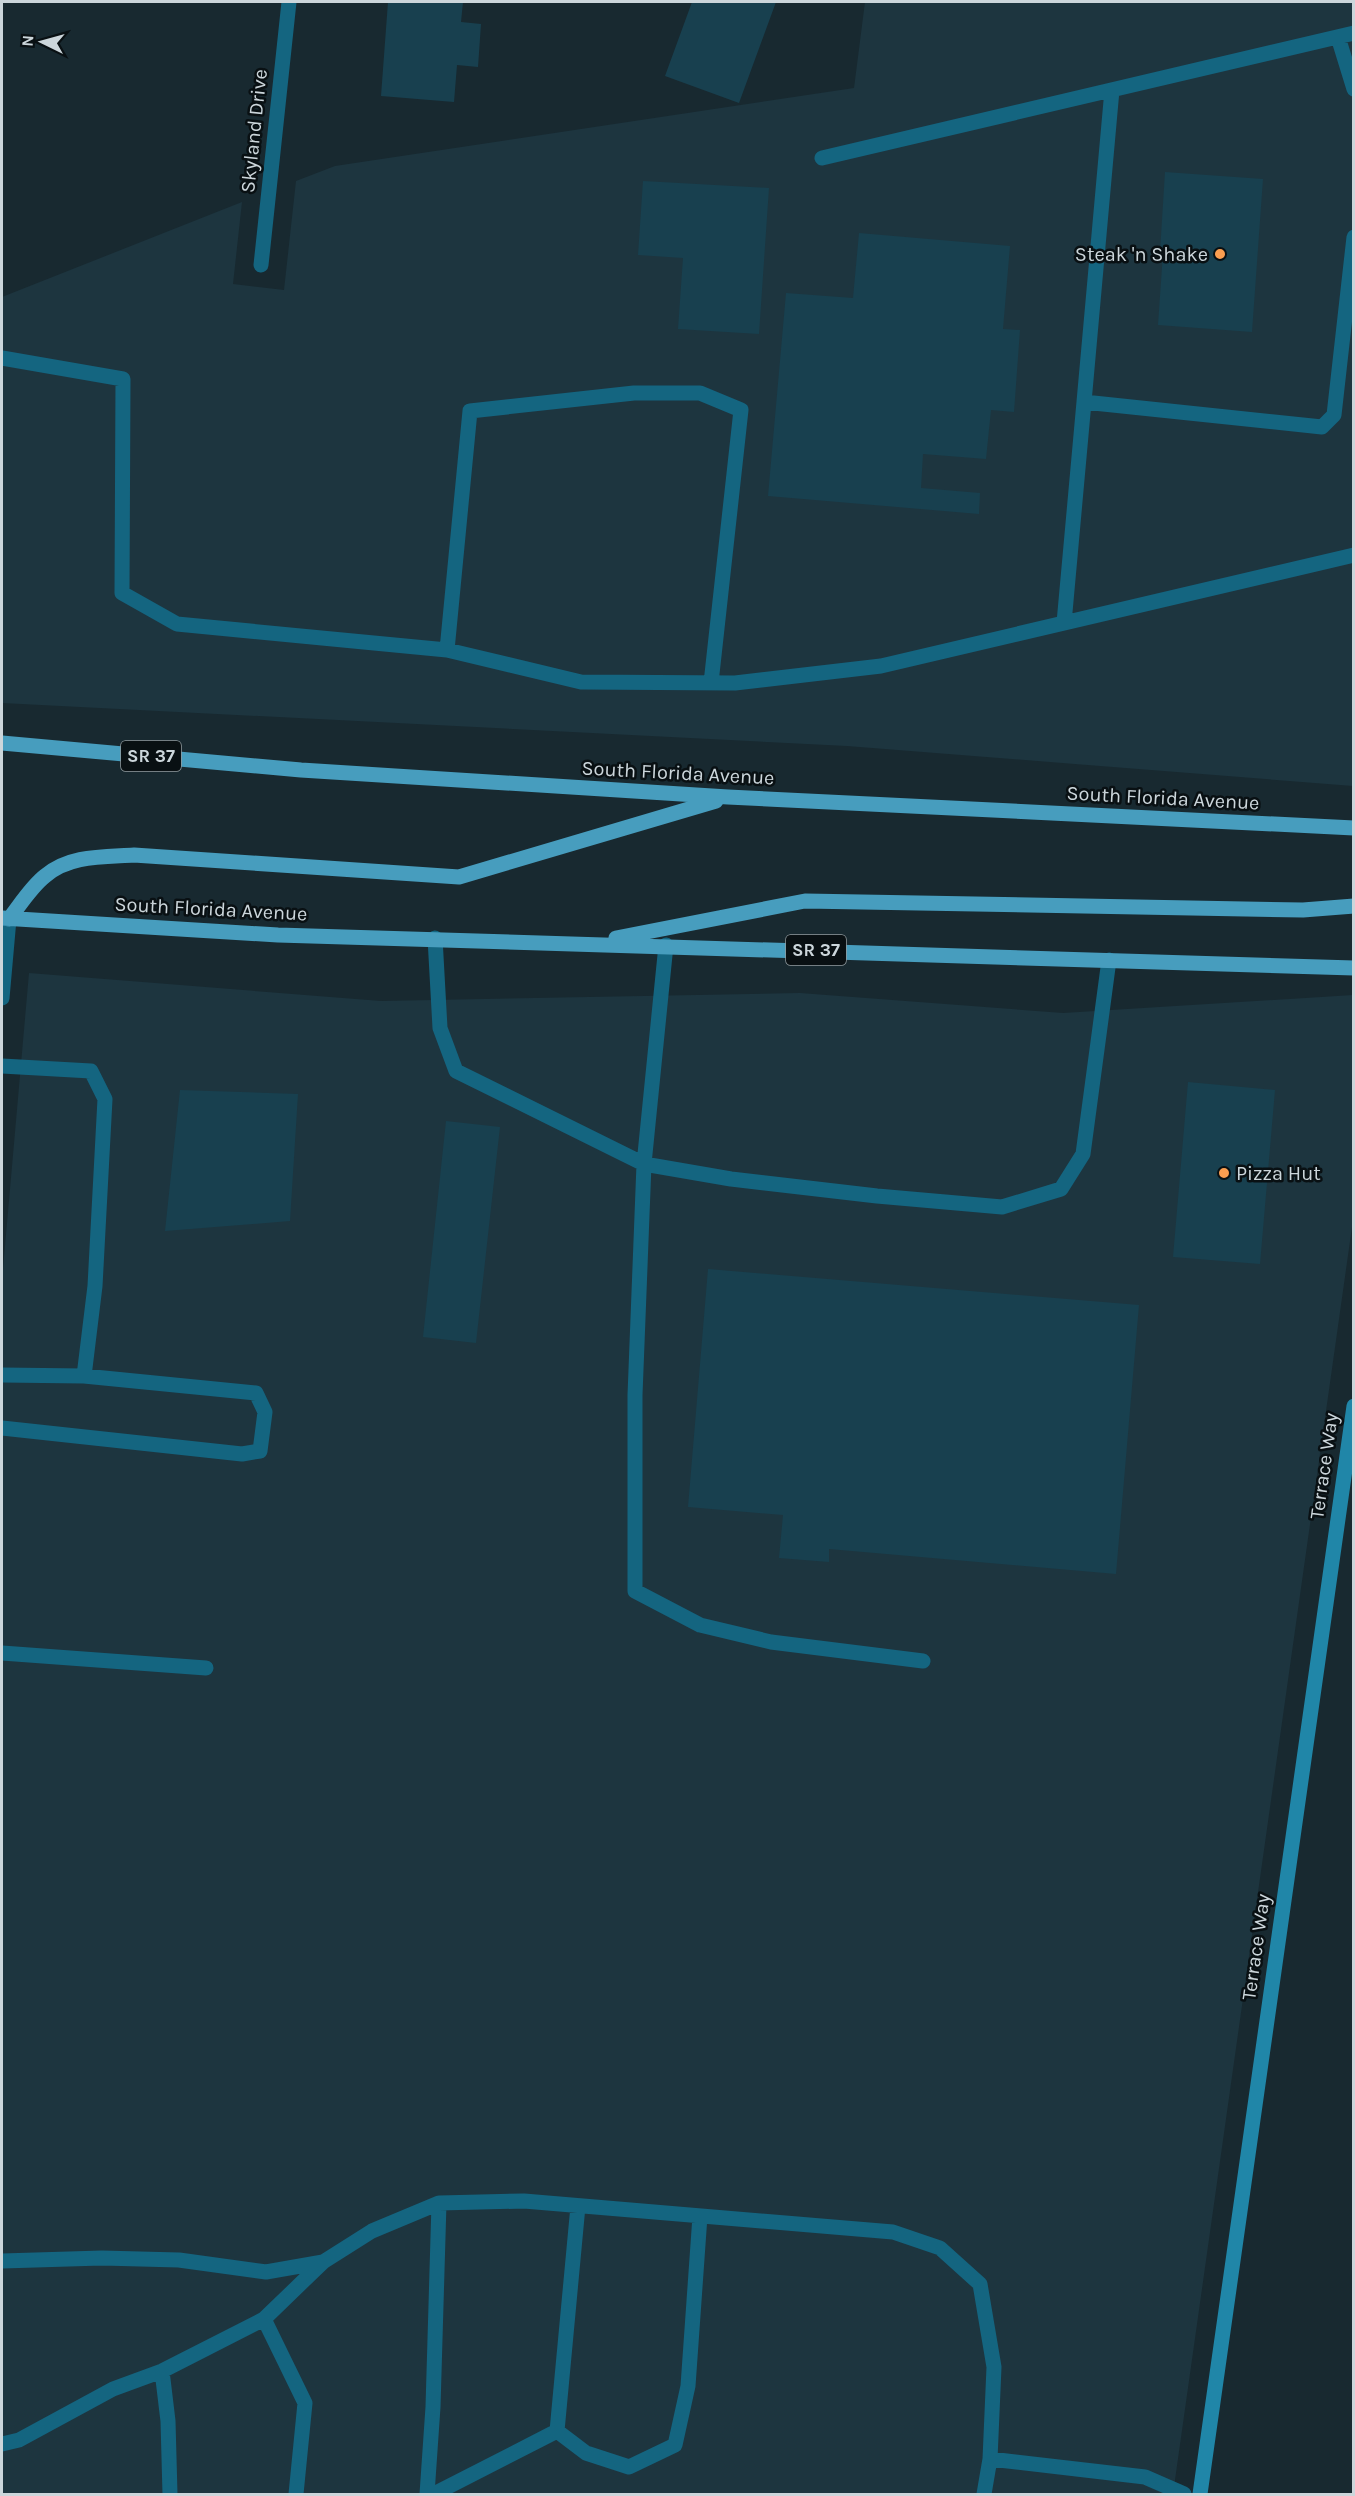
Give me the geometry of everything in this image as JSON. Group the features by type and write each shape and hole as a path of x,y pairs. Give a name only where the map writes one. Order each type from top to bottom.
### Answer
{"main road":[{"name":"South Florida Avenue","path":"2,743 301,770 728,797 1353,828"},
{"path":"5,919 44,876 64,864 87,858 134,855 459,877 728,797"},
{"path":"589,943 805,901 1303,910 1353,906"},
{"name":"South Florida Avenue","path":"5,919 278,935 666,945 1353,968"}],"street":[{"name":"Skyland Drive","path":"261,265 289,2"},
{"path":"822,158 1346,35 1353,89"},
{"path":"1064,623 1112,90"},
{"path":"1084,402 1322,427 1334,415 1353,237"},
{"path":"2,358 123,379 122,593 177,624 447,650 581,682 735,683 881,666 1353,555"},
{"path":"447,650 470,411 634,393 700,393 741,410 711,683"},
{"path":"2,998 5,919"},
{"path":"435,938 440,1028 456,1071 644,1164 731,1179 877,1196 1002,1207 1061,1189 1083,1154 1109,960"},
{"path":"666,945 644,1164 635,1395 635,1591 700,1625 751,1638 924,1661"},
{"path":"2,1066 91,1071 105,1099 95,1286 84,1376"},
{"path":"2,1375 84,1376 256,1393 265,1412 260,1451 242,1454 2,1428"},
{"name":"Terrace Way","path":"1200,2494 1349,1467 1353,1406"},
{"path":"2,1653 206,1668"},
{"path":"2,2444 19,2440 113,2389 162,2371 264,2319 323,2262 372,2230 439,2203 524,2201 893,2232 940,2248 980,2284 994,2367 990,2459 984,2494"},
{"path":"427,2494 433,2407 439,2203"},
{"path":"557,2431 578,2206"},
{"path":"557,2431 586,2453 629,2467 675,2445 688,2386 700,2216"},
{"path":"2,2261 102,2258 179,2260 266,2272 323,2262"},
{"path":"264,2319 305,2403 296,2494"},
{"path":"162,2371 168,2421 170,2494"},
{"path":"434,2494 557,2431"},
{"path":"990,2459 1145,2477 1184,2494"}],"shaded area":[{"path":"865,2 1353,2 1353,786 847,746 2,703 2,297 242,202 233,284 284,290 296,181 335,166 854,88"},
{"path":"29,973 381,1001 800,993 1063,1013 1353,995 1353,1220 1173,2494 2,2494 2,1280"}],"building":[{"path":"388,2 463,2 461,22 481,24 478,67 457,65 454,102 381,96"},
{"path":"692,2 776,2 739,103 665,76"},
{"path":"1165,172 1263,179 1252,332 1158,325"},
{"path":"643,181 769,188 759,334 678,329 683,258 638,255"},
{"path":"859,233 1010,246 1003,329 1020,330 1014,412 991,410 986,459 923,454 921,488 980,493 979,514 768,496 786,293 853,298"},
{"name":"Pizza Hut","path":"1188,1082 1275,1090 1260,1264 1173,1257"},
{"path":"180,1090 298,1094 290,1221 165,1231"},
{"path":"446,1121 500,1127 476,1343 423,1337"},
{"path":"708,1269 1139,1305 1116,1574 829,1549 829,1562 779,1558 783,1515 688,1507"}],"place":[{"name":"Steak 'n Shake","path":"1220,254"},
{"name":"Pizza Hut","path":"1224,1173"}]}
